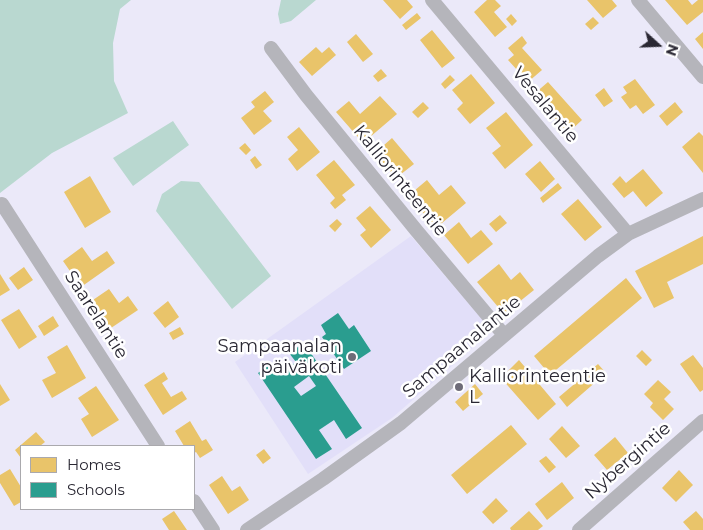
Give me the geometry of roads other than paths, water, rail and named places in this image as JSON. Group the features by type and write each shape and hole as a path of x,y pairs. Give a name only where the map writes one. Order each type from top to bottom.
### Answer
{"street":[{"name":"Vesalantie","path":"432,0 628,234"},
{"path":"638,0 703,77"},
{"name":"Kalliorinteentie","path":"271,48 318,110 504,335"},
{"name":"Sampaanalantie","path":"247,530 401,423 598,256 628,234 703,198"},
{"name":"Saarelantie","path":"2,204 157,445"},
{"name":"Nybergintie","path":"579,530 703,421"},
{"path":"195,503 213,530"}],"place":[{"name":"Sampaanalan päiväkoti","path":"352,357"},
{"name":"Kalliorinteentie L","path":"459,387"}]}
